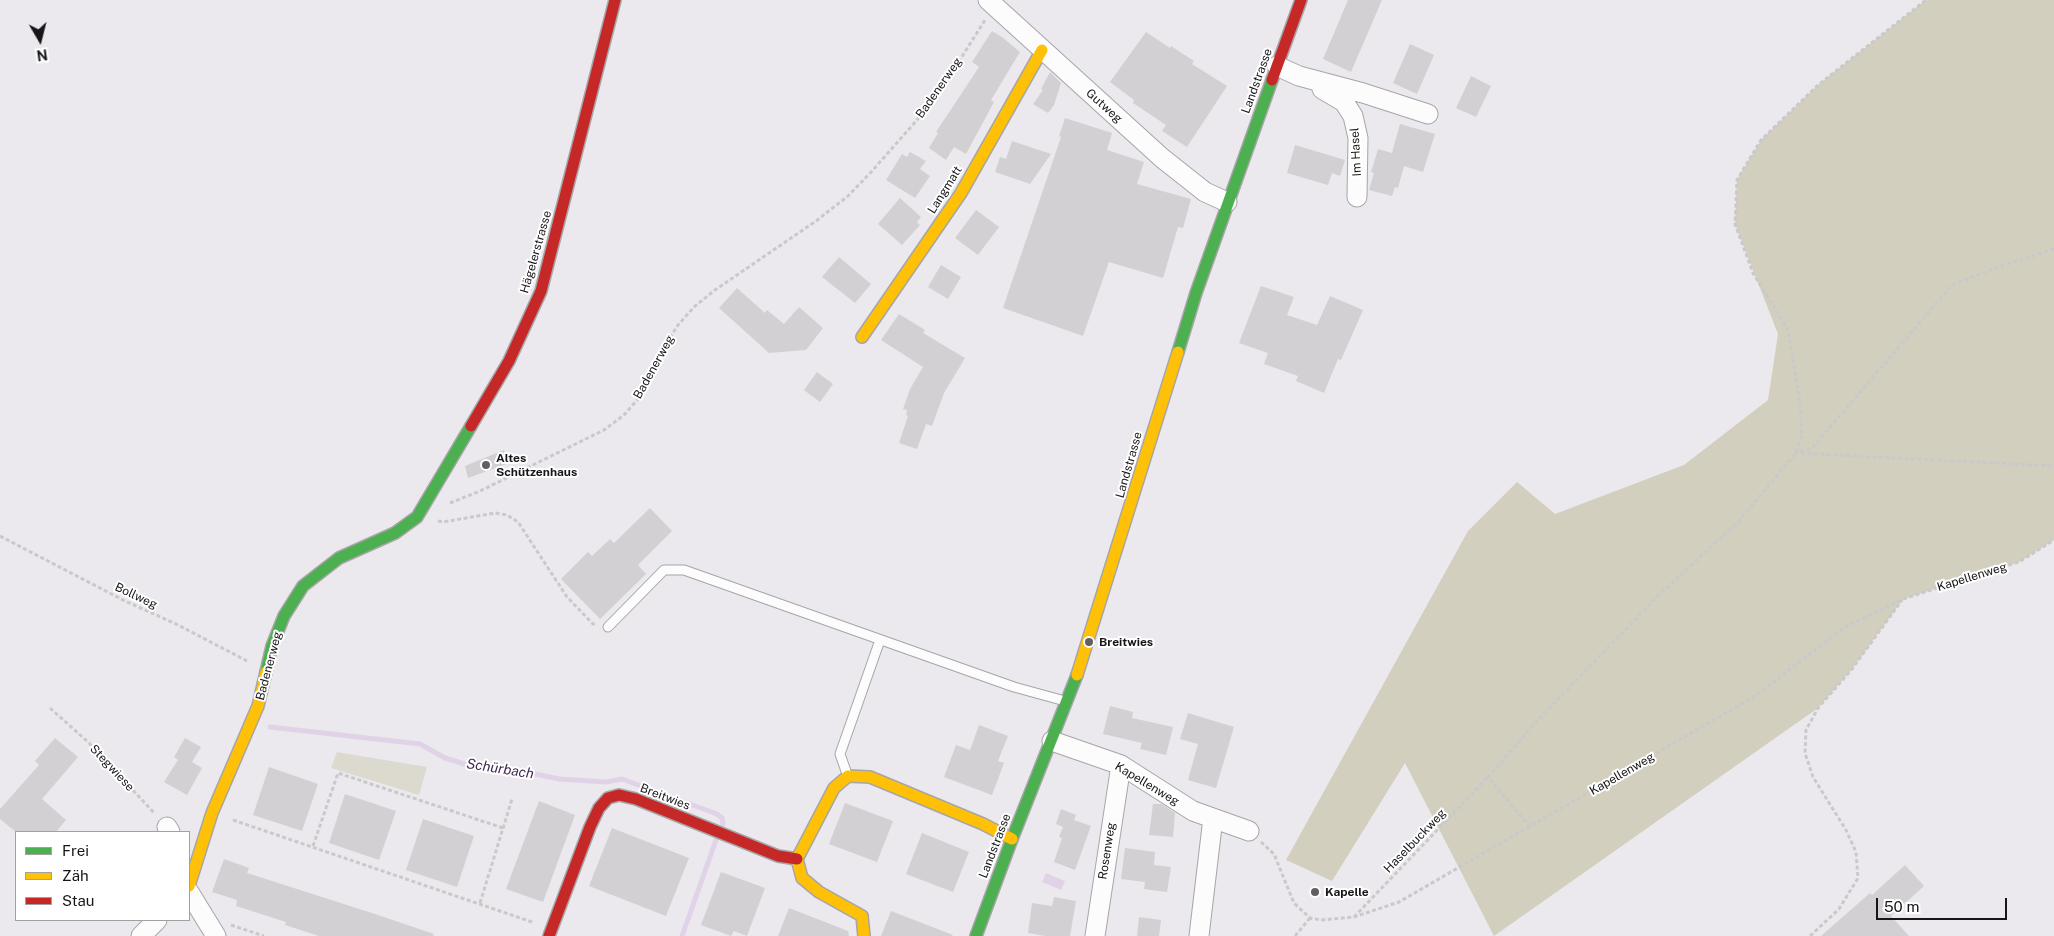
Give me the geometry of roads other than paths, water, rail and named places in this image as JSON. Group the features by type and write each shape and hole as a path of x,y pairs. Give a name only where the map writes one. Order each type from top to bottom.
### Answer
{"street":[{"name":"Hägelerstrasse","path":"418,517 509,360 541,291 615,0"},
{"name":"Landstrasse","path":"976,936 1012,839 1068,701 1089,642 1169,378 1227,202 1301,0"},
{"name":"Gutweg","path":"992,3 1162,158 1205,192 1227,202"},
{"name":"Langmatt","path":"862,337 961,193 1042,50"},
{"name":"Im Hasel","path":"1277,66 1299,76 1344,102 1353,116 1358,138 1358,197"},
{"name":"Im Hasel","path":"1299,76 1428,114"},
{"name":"Badenerweg","path":"190,882 212,813 258,706 272,646 284,616 303,586 339,558 395,533 418,517"},
{"name":"Kapellenweg","path":"1052,741 1121,765 1192,811 1249,831"},
{"name":"Rosenweg","path":"1095,936 1121,765"},
{"path":"864,936 862,916 819,892 802,878 798,859 834,788 848,776 870,778 983,824 1012,839"},
{"name":"Breitwies","path":"550,932 599,808 608,798 618,795 636,799 778,856 798,859"},
{"path":"1199,936 1213,818"},
{"path":"190,882 216,936"},
{"path":"141,936 156,921"}],"lane":[{"path":"608,626 664,570 684,570 1014,687 1068,701"},
{"path":"848,776 840,754 880,640"}],"waterway":[{"name":"Schürbach","path":"270,727 420,744 445,758 471,766 521,771 559,779 606,782 622,779 717,814 722,818 723,824"},
{"name":"Schürbach","path":"682,936 716,840"}],"place":[{"name":"Altes Schützenhaus","path":"486,465"},
{"name":"Breitwies","path":"1089,642"},
{"name":"Kapelle","path":"1315,892"}]}
